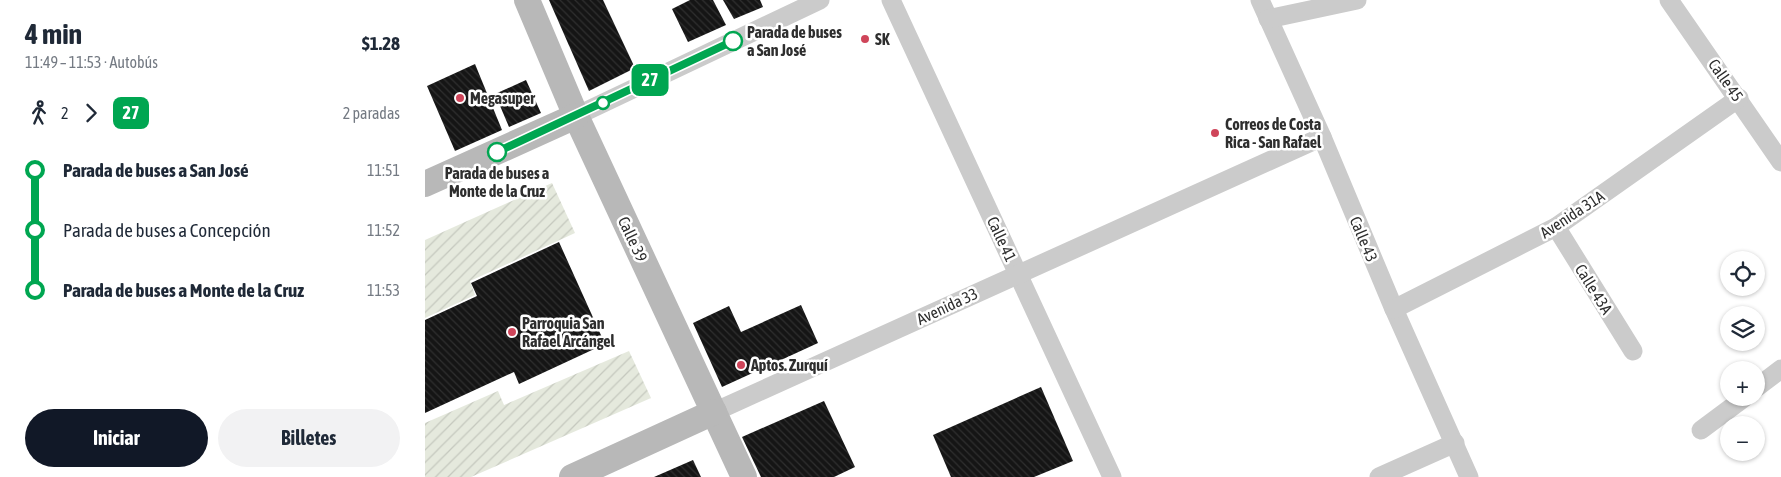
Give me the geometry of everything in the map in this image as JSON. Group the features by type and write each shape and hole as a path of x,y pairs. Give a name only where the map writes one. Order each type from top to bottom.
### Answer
{"main road":[{"name":"Calle 39","path":"527,0 576,116 715,412 743,477"},
{"path":"425,184 576,116"},
{"name":"Avenida 33","path":"572,477 715,412"}],"street":[{"path":"576,116 820,0"},
{"name":"Calle 41","path":"891,0 1112,477"},
{"name":"Calle 43","path":"1260,0 1322,137 1394,309 1469,477"},
{"path":"1268,19 1357,0"},
{"name":"Calle 45","path":"1669,0 1781,160"},
{"name":"Avenida 31A","path":"1394,309 1556,228 1739,98"},
{"name":"Avenida 33","path":"715,412 1322,137"},
{"name":"Calle 43A","path":"1556,228 1633,351"},
{"path":"1765,381 1781,369"},
{"path":"1701,430 1733,406"},
{"path":"1379,477 1455,443"}],"shaded area":[{"path":"552,183 575,233 470,281 475,295 425,318 425,240"},
{"path":"629,351 651,398 471,477 425,477 425,423 498,391 504,405"}],"building":[{"path":"549,0 603,0 635,68 589,91"},
{"path":"690,0 713,0 726,25 688,42 672,9"},
{"path":"723,0 760,0 763,7 734,19"},
{"name":"Megasuper","path":"475,64 502,130 455,151 427,86"},
{"path":"526,80 541,113 509,127 495,94"},
{"name":"Parroquia San Rafael Arcángel","path":"559,242 605,344 519,384 514,372 425,413 425,320 477,296 471,283"},
{"name":"Aptos. Zurquí","path":"801,305 818,343 722,387 693,323 729,306 741,332"},
{"path":"1041,387 1073,461 1034,477 951,477 933,435"},
{"path":"824,401 855,467 834,477 761,477 742,437"},
{"path":"693,460 701,477 654,477"}],"bus line":[{"name":"27","path":"497,152 733,41"}],"place":[{"name":"SK","path":"865,39"},
{"name":"Parada de buses a San José","path":"733,41"},
{"name":"Megasuper","path":"460,98"},
{"name":"Correos de Costa Rica - San Rafael","path":"1215,133"},
{"name":"Parada de buses a Monte de la Cruz","path":"497,152"},
{"name":"Parroquia San Rafael Arcángel","path":"512,332"},
{"name":"Aptos. Zurquí","path":"741,365"}]}
